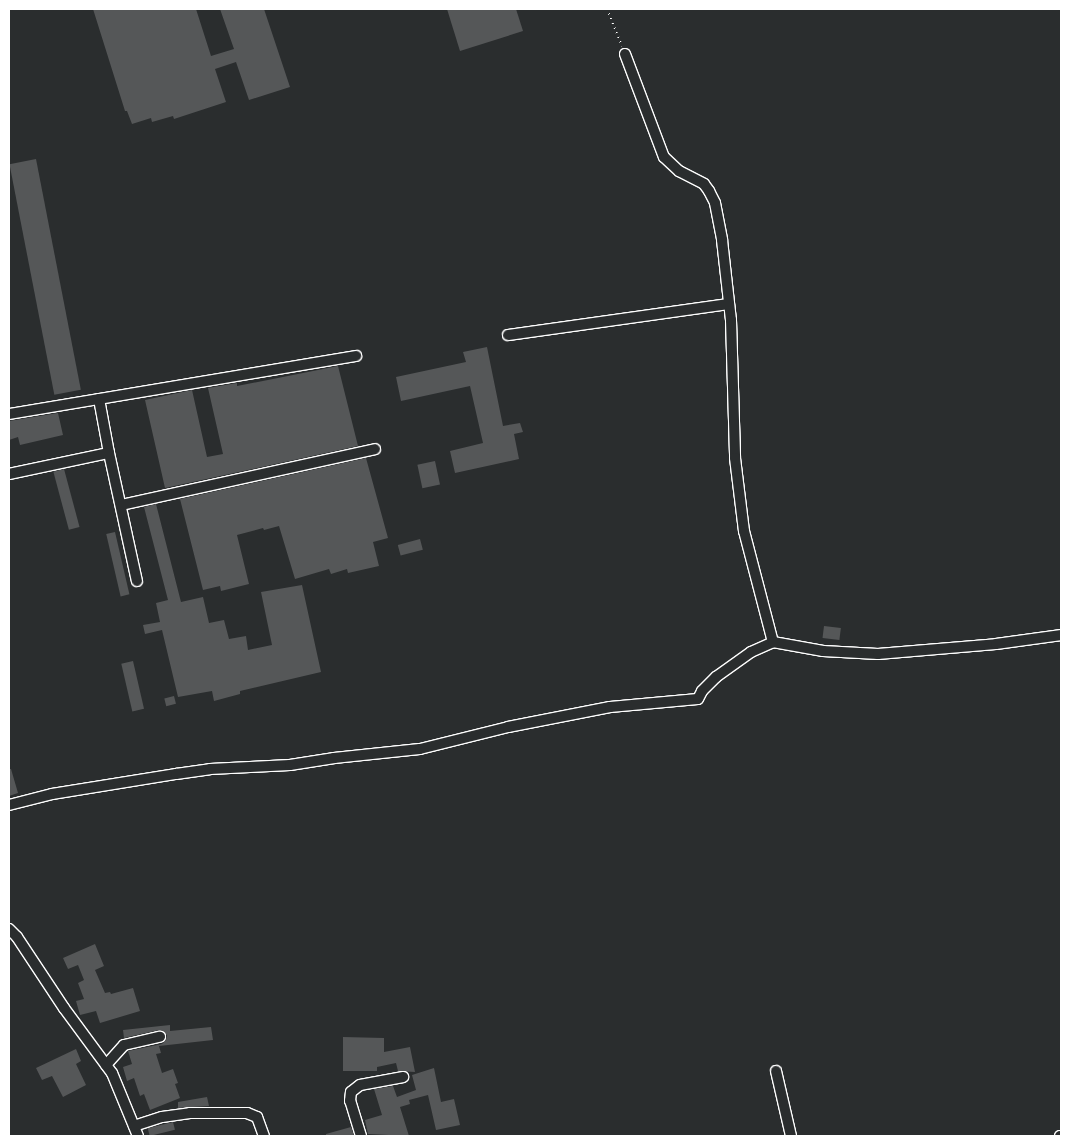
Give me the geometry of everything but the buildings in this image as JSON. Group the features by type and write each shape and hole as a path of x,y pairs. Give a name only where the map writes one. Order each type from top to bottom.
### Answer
{"street":[{"path":"625,54 664,157 679,171 704,184 712,196 722,240 729,304 734,366 735,458 744,531 773,642"},
{"path":"508,335 729,304"},
{"path":"9,414 356,356"},
{"path":"99,399 137,581"},
{"path":"121,505 375,449"},
{"path":"9,474 109,453"},
{"path":"9,804 52,794 210,769 290,765 420,749 490,730 610,707 698,699 702,691 716,677 751,652 773,642 823,651 878,654 996,644 1061,635"},
{"path":"9,930 17,937 64,1008 106,1064 117,1083 138,1136"},
{"path":"106,1064 124,1045 160,1037"},
{"path":"776,1071 791,1136"},
{"path":"361,1136 350,1101 351,1092 360,1085 403,1077"},
{"path":"134,1126 170,1115 247,1113 257,1117 264,1136"}],"path":[{"path":"607,9 625,54"}]}
